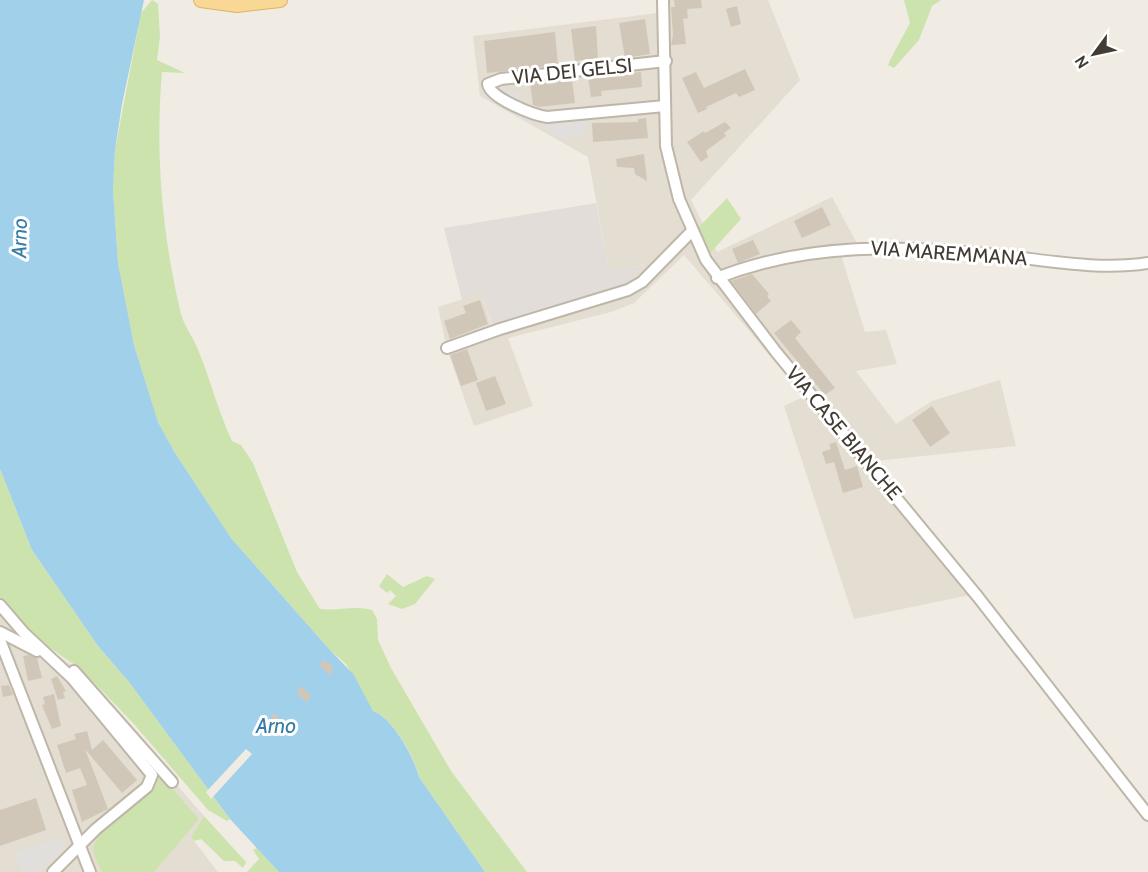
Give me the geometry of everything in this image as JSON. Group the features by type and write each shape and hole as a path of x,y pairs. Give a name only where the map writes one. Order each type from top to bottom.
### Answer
{"main road":[{"path":"201,0 237,6 280,0"}],"street":[{"name":"VIA CASE BIANCHE","path":"663,0 666,61 664,106 669,161 679,199 692,231 717,278 978,597 1148,815"},
{"name":"VIA DEI GELSI","path":"664,106 547,117 535,115 493,94 488,84 501,79 666,61"},
{"path":"447,348 500,329 628,290 642,282 692,231"},
{"name":"VIA MAREMMANA","path":"717,278 780,260 874,246 922,248 1105,266 1148,262"},
{"path":"0,605 72,678 152,775 147,787 79,846 53,872"},
{"path":"0,632 68,666 84,680 172,782"},
{"path":"0,640 90,872"}],"shaded area":[{"path":"656,0 768,0 800,80 691,200 717,252 832,197 862,253 841,255 865,332 886,330 897,364 856,371 896,424 932,401 1000,380 1016,446 876,461 869,474 970,595 854,619 784,406 805,396 684,255 634,303 611,312 508,338 533,406 474,426 447,349 438,307 482,293 491,326 645,265 609,270 588,157 480,96 473,36 657,13"},
{"path":"480,78 489,78 490,82 523,96 517,106 535,115 529,123 482,96"},
{"path":"590,111 590,120 579,137 573,134 567,142 541,125 547,117"},
{"path":"596,203 609,270 646,265 623,287 492,326 482,293 462,300 444,228"},
{"path":"0,597 32,636 73,666 204,816 191,837 218,872 0,872"},
{"path":"62,837 63,849 40,872 21,872 14,853"}],"green space":[{"path":"152,0 158,4 160,37 157,60 185,73 162,72 160,102 162,194 174,284 182,318 197,347 227,430 232,441 241,445 253,463 297,572 320,609 372,610 377,619 378,640 391,668 451,771 527,872 485,872 419,777 408,749 395,729 373,711 346,664 330,650 231,538 175,453 158,422 134,345 118,263 113,190 115,150 141,13"},
{"path":"904,0 941,0 932,6 919,40 894,68 888,65 910,23"},
{"path":"727,198 741,219 711,252 698,228"},
{"path":"0,469 32,550 98,646 129,682 230,819 227,821 208,810 133,723 81,669 32,636 0,597"},
{"path":"387,574 403,587 427,576 435,579 415,604 402,609 388,604 396,596 390,590 387,593 379,586"},
{"path":"161,776 199,819 154,872 102,872 94,851 94,845 99,836 124,808"},
{"path":"204,816 246,862 243,868 235,861 224,861 201,839 194,841 191,837"},
{"path":"257,848 279,872 247,872 259,859 253,850"}],"water":[{"name":"Arno","path":"0,0 144,0 122,104 115,150 113,190 118,263 134,345 158,422 175,453 231,538 354,675 373,711 395,729 419,777 485,872 279,872 230,819 129,682 98,646 32,550 0,469"}],"pier":[{"path":"246,749 252,754 211,799 206,792"}],"building":[{"path":"674,0 701,0 702,8 687,9 688,18 683,19 686,44 671,45 673,35 671,7 675,7"},
{"path":"737,6 741,24 731,27 726,9"},
{"path":"645,19 650,54 625,58 619,23"},
{"path":"596,26 598,58 575,61 571,29"},
{"path":"555,32 558,65 487,73 484,41"},
{"path":"745,69 755,90 739,97 736,93 698,113 682,78 696,72 704,88"},
{"path":"641,72 642,87 601,91 602,96 591,97 588,77"},
{"path":"572,79 575,103 539,107 533,105 530,83"},
{"path":"646,118 648,138 593,142 592,123 638,122 638,119"},
{"path":"725,122 731,128 724,133 726,136 706,151 708,157 701,162 687,142 704,131 705,133"},
{"path":"644,154 647,181 635,174 634,168 617,167 616,159"},
{"path":"822,207 831,225 802,238 794,221"},
{"path":"753,240 760,254 738,263 732,249"},
{"path":"752,274 769,294 767,296 771,301 756,314 731,281"},
{"path":"480,300 488,324 450,339 444,321 466,313 463,306"},
{"path":"791,320 801,332 795,338 835,388 825,395 774,333"},
{"path":"467,349 478,380 461,386 450,355"},
{"path":"495,376 506,404 486,411 476,383"},
{"path":"932,406 950,433 930,447 912,420"},
{"path":"836,442 845,470 857,466 863,487 843,493 834,462 826,464 822,452 831,449 829,444"},
{"path":"29,655 37,658 42,678 28,681 23,656"},
{"path":"323,659 333,667 331,676 320,666"},
{"path":"57,676 66,691 63,692 65,698 58,700 51,679"},
{"path":"9,685 13,695 3,697 1,686"},
{"path":"300,686 311,694 307,703 297,693"},
{"path":"54,694 61,726 52,729 42,705 45,704 43,697"},
{"path":"273,713 284,722 282,730 271,720"},
{"path":"87,731 92,750 103,740 137,780 122,793 85,749 108,809 82,822 72,790 87,785 80,768 66,773 57,745 76,739 74,734"},
{"path":"36,798 46,830 0,846 0,810"}]}
